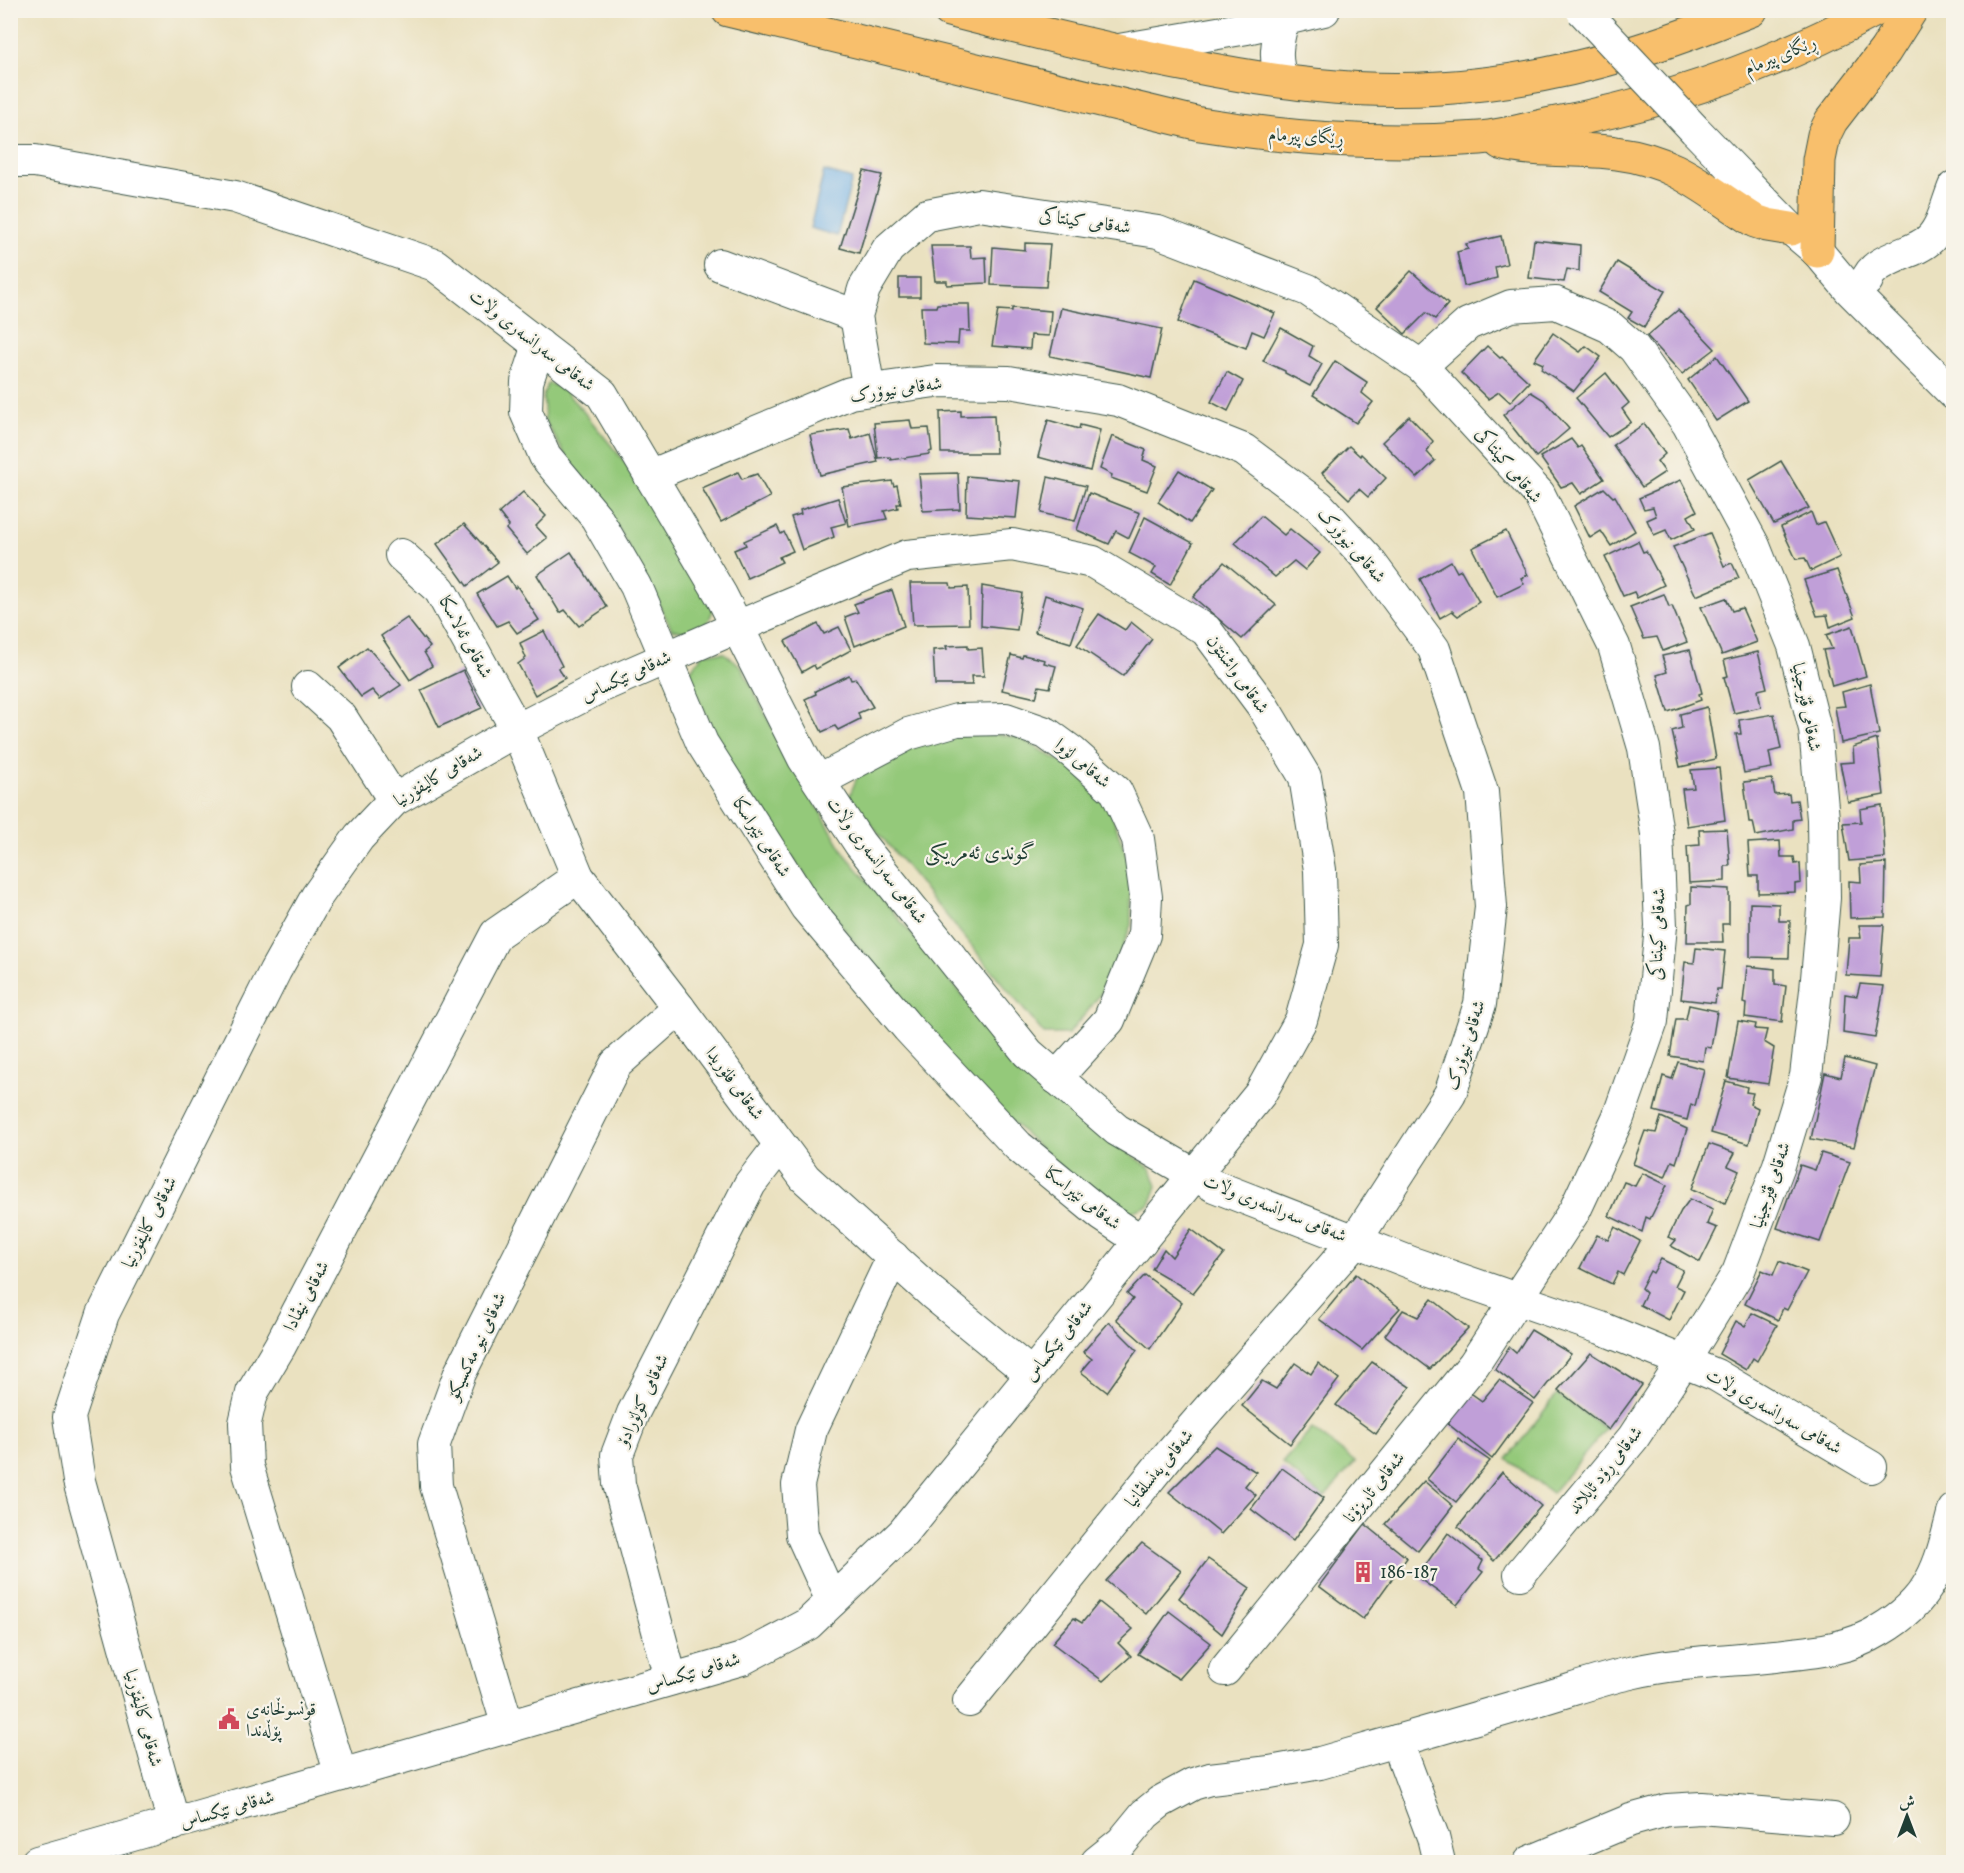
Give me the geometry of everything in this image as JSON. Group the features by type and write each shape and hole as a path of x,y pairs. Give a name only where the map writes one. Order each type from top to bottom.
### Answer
{"highway":[{"name":"ڕێگای پیرمام","path":"728,10 1200,124 1256,133 1394,140 1482,138 1579,119 1666,96 1795,51 1875,10"},
{"path":"949,10 1112,51 1258,79 1401,89 1440,88 1535,76 1626,54 1751,10"},
{"path":"1817,251 1819,160 1824,135 1845,101 1885,51 1911,10"},
{"path":"1482,138 1510,146 1581,149 1653,160 1688,176 1755,221 1791,229"}],"street":[{"path":"1112,51 1211,35 1324,10"},
{"path":"1582,10 1695,130 1791,229 1817,251 1851,291 1953,394"},
{"path":"1283,20 1277,45 1276,62 1283,81"},
{"name":"شەقامی سەرانسەری وڵات","path":"10,161 35,161 235,197 435,265 602,394 721,595 804,759 860,844 1028,1053 1117,1130 1214,1186 1355,1241 1601,1328 1716,1376 1871,1467"},
{"path":"1867,280 1868,274 1888,260 1920,247 1935,234 1953,187"},
{"name":"شەقامی کینتاکی","path":"869,390 856,316 864,289 888,249 927,215 979,205 1158,232 1308,291 1421,366 1539,494 1614,646 1644,748 1657,834 1661,926 1652,1021 1618,1118 1575,1210 1518,1299"},
{"path":"1817,251 1867,280 1953,368"},
{"path":"720,265 856,316"},
{"name":"شەقامی ڤێرجینیا","path":"1421,366 1468,324 1511,306 1556,303 1610,327 1634,348 1688,424 1754,546 1794,646 1815,729 1823,819 1824,898 1806,1076 1779,1166 1738,1273 1683,1362"},
{"name":"شەقامی نێبراسکا","path":"539,345 528,382 526,412 545,456 596,517 636,585 702,743 806,907 908,1028 1018,1146 1102,1215 1141,1241"},
{"name":"شەقامی نیوۆرک","path":"650,476 850,393 935,381 1020,384 1118,400 1244,450 1319,506 1367,558 1434,649 1482,792 1491,907 1480,1004 1450,1094 1355,1241"},
{"name":"شەقامی واشنتۆن","path":"737,627 907,556 1012,545 1093,562 1206,630 1262,705 1305,777 1320,870 1322,945 1301,1020 1260,1094 1195,1175"},
{"name":"شەقامی ئەلاسکا","path":"401,555 440,590 517,730"},
{"name":"شەقامی تێکساس","path":"517,730 602,686 737,627"},
{"path":"308,687 340,717 394,800"},
{"name":"شەقامی لۆوا","path":"819,781 908,734 957,720 1006,719 1046,733 1072,752 1116,791 1138,839 1146,897 1144,935 1110,1020 1056,1078"},
{"name":"شەقامی کالیفۆرنیا","path":"174,1824 79,1481 69,1417 103,1314 275,971 317,896 359,837 394,800 517,730"},
{"name":"شەقامی فلۆریدا","path":"517,730 578,877 805,1178 893,1257 1031,1374"},
{"name":"شەقامی نیڤادا","path":"341,1775 247,1466 245,1423 252,1393 280,1346 496,934 578,877"},
{"name":"شەقامی نیو مەکسیکۆ","path":"508,1727 436,1486 434,1444 460,1373 616,1064 679,1008"},
{"name":"شەقامی کۆلۆرادۆ","path":"671,1679 618,1484 617,1455 633,1413 750,1184 780,1145"},
{"name":"شەقامی تێکساس","path":"37,1863 742,1659 808,1624 903,1533 1195,1175"},
{"name":"شەقامی پەنسلڤانیا","path":"969,1701 1171,1452 1355,1241"},
{"path":"832,1601 802,1535 798,1485 811,1430 893,1257"},
{"name":"شەقامی ئاریزۆنا","path":"1225,1670 1474,1364 1518,1299"},
{"name":"شەقامی ڕۆد ئایلاند","path":"1520,1574 1633,1438 1683,1362"},
{"path":"1097,1863 1122,1842 1145,1814 1160,1802 1193,1784 1210,1779 1302,1767 1631,1673 1813,1652 1859,1641 1900,1617 1917,1601 1931,1582 1941,1561 1953,1510"},
{"path":"1397,1741 1433,1838 1439,1863"},
{"path":"1530,1863 1631,1820 1667,1810 1701,1808 1833,1818"}],"green space":[{"path":"548,383 562,388 628,466 715,606 708,622 695,634 672,629 619,529 563,451 545,421 543,395"},
{"path":"704,653 724,653 741,666 781,745 845,854 1003,1044 1097,1130 1151,1169 1157,1186 1150,1205 1125,1214 1069,1175 957,1070 849,935 730,768 692,684 690,671"},
{"path":"973,731 1020,738 1075,770 1111,812 1131,869 1131,925 1110,981 1068,1034 1044,1034 849,797 860,770 900,747"},
{"path":"1557,1394 1606,1429 1552,1493 1507,1459"},
{"path":"1312,1429 1355,1462 1324,1498 1282,1463"}],"water":[{"path":"824,171 852,179 837,236 810,228"}],"building":[{"path":"864,171 882,175 859,253 840,248"},
{"path":"1501,236 1507,264 1495,267 1497,278 1464,286 1457,252 1468,249 1466,244"},
{"path":"1534,240 1580,245 1579,271 1567,269 1564,282 1529,278"},
{"path":"1025,243 1050,244 1046,287 991,285 993,247 1025,250"},
{"path":"931,246 970,246 971,258 986,257 987,283 947,285 947,281 935,281"},
{"path":"1617,262 1665,291 1644,327 1628,318 1632,312 1599,292"},
{"path":"1411,271 1448,304 1435,319 1426,313 1405,334 1377,307"},
{"path":"899,278 920,278 920,297 899,297"},
{"path":"1194,279 1275,313 1264,336 1252,331 1246,348 1178,322"},
{"path":"937,304 969,304 970,331 959,331 958,344 923,343 921,307 936,307"},
{"path":"1012,308 1051,311 1049,336 1031,335 1030,349 992,346 998,310 1012,311"},
{"path":"1061,308 1162,329 1151,378 1050,356"},
{"path":"1678,310 1715,349 1682,374 1647,336"},
{"path":"1281,328 1313,346 1309,356 1322,364 1310,386 1263,361"},
{"path":"1553,333 1580,352 1586,346 1601,357 1574,391 1541,369 1543,364 1534,360"},
{"path":"1487,346 1529,382 1510,402 1499,392 1488,399 1461,373"},
{"path":"1717,356 1748,401 1716,421 1688,380"},
{"path":"1335,361 1367,382 1362,393 1373,402 1356,423 1313,395"},
{"path":"1227,372 1243,381 1228,411 1211,402"},
{"path":"1606,373 1629,403 1622,409 1631,422 1608,437 1576,398"},
{"path":"1531,392 1544,400 1569,429 1536,457 1503,415"},
{"path":"961,411 961,416 994,415 996,453 941,453 940,412"},
{"path":"1409,416 1433,441 1427,452 1435,461 1417,478 1382,442"},
{"path":"910,420 912,429 929,428 932,451 929,452 930,454 891,460 890,457 878,458 874,423"},
{"path":"1048,420 1079,429 1080,425 1100,430 1090,471 1038,457"},
{"path":"1644,424 1665,454 1657,461 1665,472 1642,487 1613,445"},
{"path":"849,429 852,439 870,433 878,462 820,475 810,435"},
{"path":"1112,436 1146,450 1143,460 1157,466 1147,491 1111,478 1112,475 1100,469"},
{"path":"1571,439 1578,448 1581,446 1604,479 1581,494 1573,483 1561,487 1540,457"},
{"path":"1349,446 1386,478 1368,497 1359,489 1349,499 1322,473"},
{"path":"1781,461 1809,508 1774,524 1749,480"},
{"path":"1179,470 1212,490 1190,523 1158,502"},
{"path":"738,472 742,479 757,474 770,497 721,522 702,488"},
{"path":"958,473 960,509 923,511 919,474"},
{"path":"967,476 1020,481 1016,518 966,515"},
{"path":"1048,477 1086,486 1075,521 1041,513"},
{"path":"1681,480 1697,511 1688,516 1695,529 1671,540 1666,530 1654,535 1647,520 1656,516 1653,507 1644,509 1639,498"},
{"path":"892,481 894,486 897,485 901,504 897,504 898,508 884,511 887,519 849,526 842,487"},
{"path":"1604,488 1613,497 1615,496 1635,531 1611,546 1601,531 1590,538 1574,506"},
{"path":"523,492 546,516 536,526 547,538 527,554 506,529 509,526 499,513"},
{"path":"1089,493 1140,513 1129,538 1116,531 1109,544 1077,530"},
{"path":"838,498 846,523 831,527 834,537 802,550 791,517 801,514 800,510"},
{"path":"1811,512 1816,525 1824,522 1840,557 1811,571 1805,558 1796,559 1781,527"},
{"path":"1261,516 1284,535 1290,529 1320,553 1305,570 1294,561 1275,577 1235,543"},
{"path":"1145,517 1193,543 1170,585 1152,574 1156,567 1129,553"},
{"path":"464,524 498,562 467,586 437,544"},
{"path":"777,526 781,534 784,532 793,551 779,557 782,562 747,578 734,550 746,545 744,541"},
{"path":"1506,531 1528,575 1521,578 1524,584 1497,597 1472,548"},
{"path":"1710,533 1724,566 1732,563 1739,578 1696,596 1673,547"},
{"path":"1638,541 1643,552 1646,551 1664,585 1637,598 1634,592 1623,596 1605,557"},
{"path":"571,552 607,607 579,626 565,610 560,613 537,575"},
{"path":"1451,561 1457,572 1461,570 1479,602 1458,616 1452,611 1440,618 1420,579"},
{"path":"1224,562 1276,605 1242,639 1193,597"},
{"path":"1837,570 1855,617 1830,627 1827,615 1817,616 1804,580"},
{"path":"507,576 515,588 517,586 539,620 517,633 508,621 497,626 477,594"},
{"path":"910,583 950,583 951,588 968,587 969,624 913,625"},
{"path":"982,586 1022,593 1017,630 981,626"},
{"path":"892,590 904,626 855,646 845,617 858,612 854,604"},
{"path":"1664,594 1669,607 1672,606 1687,642 1663,651 1657,637 1644,639 1630,607"},
{"path":"1045,595 1083,608 1071,643 1035,632"},
{"path":"1726,598 1732,611 1742,608 1757,642 1722,655 1701,607"},
{"path":"1099,614 1125,630 1131,622 1152,639 1123,676 1077,645"},
{"path":"407,618 430,647 424,652 432,666 410,680 381,636"},
{"path":"818,624 824,634 839,627 851,650 816,669 814,665 802,672 785,641"},
{"path":"1852,626 1866,676 1832,686 1823,650 1832,649 1826,635"},
{"path":"544,631 562,666 558,668 565,678 535,695 518,664 526,658 520,643"},
{"path":"968,645 968,649 982,648 984,676 971,676 972,685 935,685 933,650 947,649 946,646"},
{"path":"367,647 401,685 380,699 372,690 361,697 339,668"},
{"path":"1690,650 1702,693 1699,694 1701,700 1668,712 1657,675 1667,672 1662,656"},
{"path":"1758,652 1767,688 1758,690 1761,707 1734,713 1724,677 1728,676 1724,660"},
{"path":"1011,655 1045,660 1044,663 1056,666 1050,688 1039,686 1036,698 1002,690"},
{"path":"463,670 482,708 439,727 421,690"},
{"path":"849,675 851,680 856,679 873,707 858,713 860,719 838,730 835,726 822,732 805,699 816,694 815,691"},
{"path":"1870,684 1879,734 1841,743 1835,707 1845,706 1842,692"},
{"path":"1707,707 1716,759 1680,767 1672,731 1682,728 1680,714"},
{"path":"1774,714 1781,749 1769,752 1772,768 1744,773 1736,734 1741,734 1739,720"},
{"path":"1877,739 1884,795 1848,802 1840,763 1854,762 1853,747"},
{"path":"1719,768 1725,820 1687,826 1682,789 1694,788 1691,770"},
{"path":"1772,779 1775,795 1789,794 1790,801 1797,800 1800,819 1793,820 1793,829 1756,836 1753,822 1749,822 1744,782"},
{"path":"1882,805 1885,858 1849,861 1843,823 1861,822 1860,809"},
{"path":"1727,829 1730,866 1725,866 1725,881 1689,883 1687,846 1700,845 1699,830"},
{"path":"1780,841 1781,857 1794,857 1795,864 1800,863 1801,883 1795,884 1795,892 1758,893 1758,876 1750,876 1748,843"},
{"path":"1886,863 1885,917 1850,918 1849,881 1861,882 1860,865"},
{"path":"1691,887 1729,889 1729,924 1722,924 1723,942 1687,942"},
{"path":"1750,903 1779,904 1779,921 1790,921 1789,958 1750,957"},
{"path":"1859,925 1884,925 1880,977 1846,975 1849,938 1861,938"},
{"path":"1696,948 1725,951 1721,989 1717,989 1715,1003 1681,999 1685,962 1694,963"},
{"path":"1747,966 1775,969 1775,984 1786,986 1782,1022 1745,1017 1746,1004 1743,1003"},
{"path":"1860,984 1884,986 1875,1038 1843,1033 1845,994 1857,996"},
{"path":"1689,1005 1717,1011 1711,1048 1705,1047 1703,1061 1670,1056 1676,1019 1686,1019"},
{"path":"1738,1021 1756,1024 1755,1029 1767,1030 1764,1042 1774,1048 1768,1084 1728,1078"},
{"path":"1845,1058 1875,1066 1854,1147 1811,1139 1825,1073 1841,1077"},
{"path":"1678,1062 1704,1069 1695,1106 1691,1104 1687,1120 1654,1111 1663,1076 1672,1079"},
{"path":"1726,1081 1747,1087 1746,1092 1753,1093 1750,1104 1758,1108 1749,1144 1711,1133"},
{"path":"1661,1117 1687,1129 1676,1163 1672,1161 1665,1177 1633,1164 1645,1131 1656,1133"},
{"path":"1709,1144 1735,1153 1728,1166 1739,1171 1725,1203 1692,1189"},
{"path":"1821,1153 1850,1162 1820,1242 1777,1228 1800,1165 1815,1170"},
{"path":"1642,1173 1667,1185 1650,1219 1646,1217 1642,1232 1609,1216 1624,1182 1635,1186"},
{"path":"1690,1199 1713,1209 1707,1224 1717,1228 1700,1262 1671,1246 1676,1240 1668,1237"},
{"path":"1615,1227 1640,1241 1623,1275 1618,1272 1612,1284 1580,1268 1597,1235 1608,1240"},
{"path":"1191,1229 1224,1254 1193,1293 1152,1269 1164,1249 1172,1257"},
{"path":"1661,1259 1683,1270 1675,1286 1684,1290 1669,1320 1640,1305 1646,1293 1641,1288 1650,1271 1653,1273"},
{"path":"1779,1261 1807,1272 1787,1310 1783,1308 1778,1320 1745,1304 1762,1270 1773,1275"},
{"path":"1356,1274 1400,1308 1362,1350 1319,1319"},
{"path":"1145,1275 1182,1303 1150,1349 1116,1319 1133,1299 1127,1294"},
{"path":"1432,1299 1468,1328 1430,1369 1385,1335 1403,1310 1418,1317"},
{"path":"1752,1313 1777,1325 1757,1361 1753,1358 1746,1370 1719,1354 1736,1321 1745,1326"},
{"path":"1109,1322 1137,1350 1107,1392 1081,1372 1092,1359 1083,1352"},
{"path":"1531,1330 1571,1354 1535,1400 1495,1369 1509,1347 1516,1353"},
{"path":"1591,1353 1642,1385 1609,1430 1558,1390"},
{"path":"1372,1362 1410,1387 1376,1434 1336,1405"},
{"path":"1295,1363 1311,1374 1318,1363 1339,1379 1290,1444 1242,1406 1262,1381 1276,1389"},
{"path":"1499,1380 1533,1403 1492,1459 1442,1419 1465,1389 1482,1401"},
{"path":"1458,1439 1490,1461 1456,1502 1427,1479"},
{"path":"1215,1446 1256,1472 1245,1486 1256,1495 1221,1534 1169,1492"},
{"path":"1282,1468 1324,1498 1293,1541 1251,1509"},
{"path":"1502,1472 1541,1506 1494,1561 1458,1527"},
{"path":"1424,1481 1453,1506 1418,1551 1385,1524"},
{"name":"186-187","path":"1365,1524 1407,1558 1363,1619 1319,1586"},
{"path":"1448,1533 1483,1561 1479,1569 1483,1572 1457,1605 1417,1577"},
{"path":"1142,1543 1181,1571 1146,1614 1106,1581"},
{"path":"1208,1559 1250,1588 1222,1634 1179,1598"},
{"path":"1099,1602 1133,1629 1118,1643 1131,1656 1103,1681 1052,1643 1074,1618 1082,1623"},
{"path":"1169,1611 1211,1643 1179,1679 1138,1654"}],"place":[{"name":"186-187","path":"1363,1572"},
{"name":"قونسوڵخانەی پۆڵەندا","path":"229,1719"}],"district":[{"name":"گوندی ئەمریکی","path":"980,852"}]}
